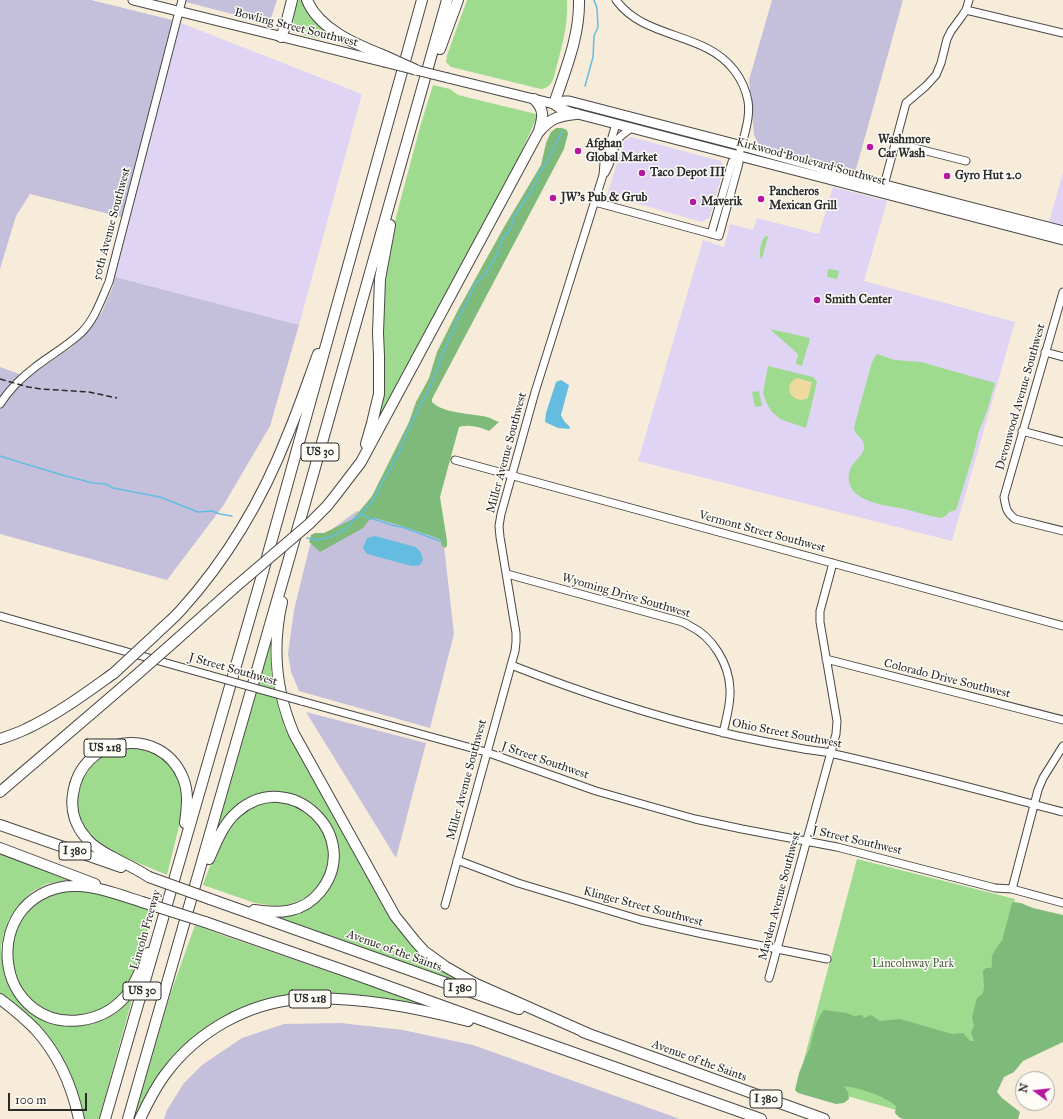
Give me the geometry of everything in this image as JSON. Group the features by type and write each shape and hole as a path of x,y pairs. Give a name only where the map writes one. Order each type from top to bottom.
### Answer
{"highway":[{"path":"281,36 287,0"},
{"path":"281,36 286,24 292,0"},
{"path":"308,0 316,15 333,30 384,59 416,70"},
{"path":"414,30 416,0"},
{"name":"US 30","path":"179,864 263,572 422,0"},
{"name":"US 30","path":"128,1119 191,904 447,0"},
{"path":"412,126 458,0"},
{"path":"554,104 573,17 572,0"},
{"path":"554,104 577,30 580,11 579,0"},
{"path":"0,792 309,524 340,490 367,452 538,133 542,121 542,112 540,105 534,100"},
{"path":"538,133 546,124 557,117 576,114"},
{"path":"354,471 366,444 379,394 378,333 380,279 402,162"},
{"path":"0,739 26,729 53,714 79,698 114,673 180,611 220,562 237,536 273,469 288,434 340,296"},
{"path":"305,503 281,606 277,644 279,683 282,700 294,734 395,916 415,942 434,959 460,976 589,1034"},
{"name":"US 218","path":"149,877 88,841 77,826 72,798 74,787 86,762 109,746 136,743 153,748 168,756 180,771 187,796 187,808 179,864"},
{"path":"191,904 208,859 218,838 236,813 246,806 256,800 269,797 280,797 304,804 321,818 331,838 334,850 334,862 326,885 317,896 307,904 284,912 269,912 224,904"},
{"name":"Avenue of the Saints","path":"0,825 824,1119"},
{"name":"I 380","path":"0,848 142,902 205,922 354,974 761,1119"},
{"name":"Lincoln Freeway","path":"105,1119 179,864"},
{"path":"142,902 94,888 77,886 61,887 49,890 37,896 17,915 7,939 6,953 10,978 23,999 33,1008 45,1015 68,1021 81,1021 105,1013 124,998 133,984 162,922"},
{"path":"0,999 35,1029 48,1045 68,1081 79,1119"},
{"name":"US 218","path":"140,1119 156,1088 171,1067 190,1046 204,1035 230,1019 274,1003 318,999 384,1004 448,1016 526,1036"}],"main road":[{"name":"Bowling Street Southwest","path":"133,0 178,12 384,59"},
{"name":"Kirkwood Boulevard Southwest","path":"416,70 554,104 565,111 738,156 1063,231"},
{"name":"Kirkwood Boulevard Southwest","path":"554,104 569,101 741,146 883,189 1063,240"},
{"path":"616,124 623,120 642,120"}],"street":[{"name":"50th Avenue Southwest","path":"0,404 16,383 34,367 68,344 82,332 97,311 109,282 182,0"},
{"path":"595,202 715,235 732,162 738,156 747,126 749,109 748,101 740,78 725,60 710,49 640,21 629,14 616,0"},
{"path":"883,189 906,103 926,86 936,75 941,63 947,39 966,10 969,0"},
{"path":"966,10 1063,33"},
{"name":"Miller Avenue Southwest","path":"445,906 486,752 515,651 516,637 500,537 501,514 535,392 603,175 604,163 616,124"},
{"name":"Miller Avenue Southwest","path":"603,175 609,165 617,140 631,128"},
{"path":"895,143 966,161"},
{"name":"Devonwood Avenue Southwest","path":"1063,292 1004,497 1006,508 1009,514 1015,519 1063,531"},
{"path":"1045,352 1063,357"},
{"path":"1022,431 1063,442"},
{"name":"Vermont Street Southwest","path":"455,460 1063,626"},
{"name":"Mayden Avenue Southwest","path":"770,978 836,734 836,721 820,622 820,611 833,562"},
{"name":"Wyoming Drive Southwest","path":"507,574 679,621 691,626 703,634 713,645 722,659 728,673 730,703 723,732"},
{"name":"J Street Southwest","path":"0,616 486,752 596,791 695,819 859,852 995,888 1012,889 1063,903"},
{"name":"Colorado Drive Southwest","path":"826,660 1063,720"},
{"name":"Ohio Street Southwest","path":"511,665 605,699 671,720 789,747 816,752 832,753 913,772 1063,812"},
{"path":"1012,889 1038,790 1043,778 1063,746"},
{"name":"Klinger Street Southwest","path":"457,860 518,883 641,920 827,959"}],"shaded area":[{"path":"0,0 91,0 176,21 125,218 30,194 16,216 0,269"},
{"path":"178,0 277,0 270,21 263,22"},
{"path":"772,0 903,0 855,173 761,147 754,135 749,80"},
{"path":"176,21 362,94 299,325 110,276"},
{"path":"631,137 721,161 724,167 710,217 702,222 607,195 624,141"},
{"path":"1063,173 1063,240 1045,235"},
{"path":"833,187 887,201 864,281 1015,322 952,541 638,461 703,240 724,247 730,224 753,230 757,218 819,234"},
{"path":"115,277 299,325 270,426 223,506 167,580 0,534 0,367 28,377 71,348 89,330 102,312 113,286"},
{"path":"357,511 443,537 454,634 430,728 299,691 291,672 288,654 294,610 310,545"},
{"path":"306,712 426,743 396,858"},
{"path":"341,1023 403,1030 473,1045 680,1119 164,1119 167,1110 184,1083 202,1065 242,1038 284,1024"}],"green space":[{"path":"298,0 303,0 315,21 324,30 344,41 344,44 303,35 298,31 295,27 293,19"},
{"path":"467,0 567,0 567,19 564,39 554,77 552,82 546,88 541,89 451,67 446,62 447,55"},
{"path":"433,85 450,89 458,95 536,114 537,117 512,173 378,421 383,388 383,293 391,236 420,127"},
{"path":"556,128 567,130 568,134 564,149 432,399 432,402 443,409 487,417 499,422 489,431 474,426 459,427 440,497 447,546 445,548 442,546 440,539 375,518 369,520 363,528 320,552 309,542 311,535 315,533 324,533 353,519 372,496 409,422 416,402 429,378 437,352 458,310 504,227 541,165 546,143 551,132"},
{"path":"766,236 768,236 762,259 760,257 760,249"},
{"path":"828,270 839,271 837,279 827,277"},
{"path":"770,329 810,338 802,366 796,364 798,354"},
{"path":"877,354 895,360 921,362 995,383 987,411 978,434 956,510 949,512 946,516 941,518 877,504 853,491 849,483 850,469 864,449 863,442 855,432 854,427 872,362"},
{"path":"768,366 813,377 817,382 806,428 780,419 772,412 767,404 763,393"},
{"path":"759,391 762,406 755,407 752,392"},
{"path":"270,644 273,645 279,702 397,923 473,987 277,917 321,896 334,836 330,823 321,812 307,801 297,797 270,793 220,828 218,826"},
{"path":"115,747 144,747 165,759 180,779 183,790 181,818 167,875 105,849 92,840 80,823 75,800 84,769"},
{"path":"274,801 286,802 305,810 322,828 329,850 327,866 326,872 314,891 299,901 276,906 255,903 203,885 225,834 231,824 244,811 251,807"},
{"path":"0,853 67,877 68,880 46,884 30,893 9,919 4,933 1,946 4,973 9,985 25,1006 82,1025 100,1020 130,996 133,996 99,1119 82,1119 78,1100 30,1018 20,1008 0,993"},
{"name":"Lincolnway Park","path":"857,859 1015,899 953,1119 928,1119 798,1082"},
{"path":"59,890 87,890 156,911 132,979 123,993 114,1002 101,1010 78,1016 64,1016 42,1009 26,997 14,980 9,945 18,920 37,899"},
{"path":"1012,903 1021,903 1033,908 1063,915 1063,1042 1023,1061 1014,1072 1004,1077 997,1092 1015,1108 1015,1111 1020,1112 1018,1119 904,1119 900,1118 895,1113 896,1106 891,1102 872,1093 857,1089 844,1086 848,1092 849,1099 844,1103 836,1104 798,1093 795,1090 799,1073 810,1047 815,1027 824,1010 847,1013 854,1016 862,1015 864,1018 871,1015 880,1021 900,1019 952,1034 963,1033 970,1041 974,1041 971,1032 974,1026 972,1017 977,998 983,993 983,971 986,968 991,968 994,952 1002,941"},
{"path":"195,925 429,1006 386,1000 307,996 206,1028 136,1118 134,1117 170,995"}],"sand":[{"path":"797,378 812,382 808,398 802,400 797,399 790,394 790,385 792,381"}],"water":[{"path":"561,380 569,385 561,415 570,427 569,429 558,428 545,422 546,413 556,382"},
{"path":"375,536 416,547 421,553 423,560 420,565 412,566 367,554 363,548 367,538"}],"waterway":[{"path":"585,86 593,57 594,36 598,27 597,8 594,0"},
{"path":"307,538 318,540 333,536 347,528 353,520 361,515 375,497 400,451 408,430 429,389 448,341 475,284 486,273 498,253 502,239 511,228 514,217 532,190 562,131"},
{"path":"0,456 93,483 106,484 113,488 160,497 198,512 212,511 232,516"},
{"path":"361,515 405,528 440,541"}],"railway":[{"path":"0,379 28,387 89,392 117,398"}],"place":[{"name":"Washmore Car Wash","path":"870,147"},
{"name":"Afghan Global Market","path":"578,151"},
{"name":"Taco Depot III","path":"642,173"},
{"name":"Gyro Hut 2.0","path":"947,176"},
{"name":"JW's Pub & Grub","path":"553,198"},
{"name":"Pancheros Mexican Grill","path":"761,199"},
{"name":"Maverik","path":"693,202"},
{"name":"Smith Center","path":"817,300"}]}
